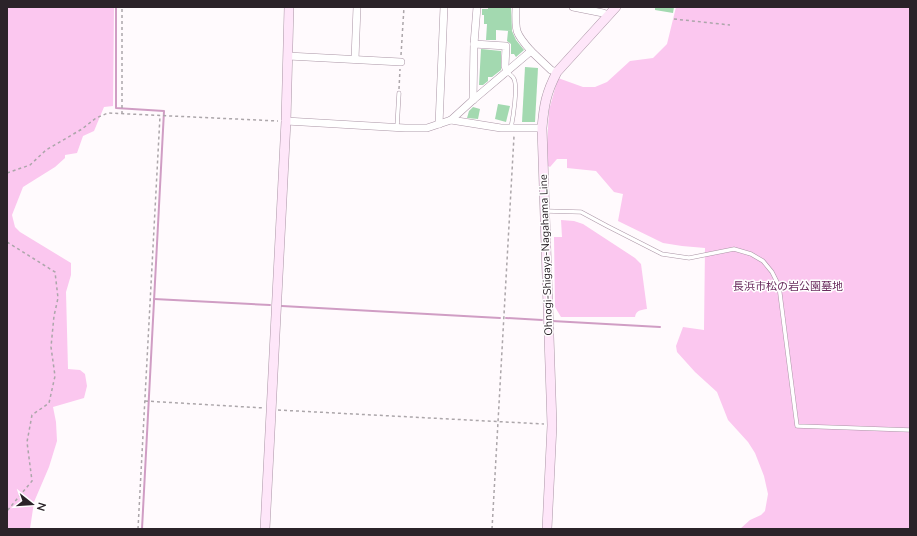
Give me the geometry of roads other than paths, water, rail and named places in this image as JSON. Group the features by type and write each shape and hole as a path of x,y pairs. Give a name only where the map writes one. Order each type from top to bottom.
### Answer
{"main road":[{"path":"265,529 286,121 289,7"},
{"name":"Ohnogi-Shigaya-Nagahama Line","path":"547,529 552,425 542,128 544,103 550,84 557,72 616,7"}],"street":[{"path":"355,59 358,7"},
{"path":"439,124 444,7"},
{"path":"473,100 474,44 477,7"},
{"path":"516,7 515,25 519,38 552,70 557,72"},
{"path":"573,7 608,15"},
{"path":"474,44 506,46 505,66 507,72"},
{"path":"286,121 427,128 451,120 532,51"},
{"path":"288,56 401,62"},
{"path":"451,120 501,128 542,128"}],"lane":[{"path":"507,72 514,79 513,128"},
{"path":"396,127 399,93"},
{"path":"545,210 581,212 662,254 689,258 734,249 751,254 763,262 772,272 779,286 797,426 910,430"}],"waterway":[{"path":"116,7 116,108 164,111 142,529"},
{"path":"154,299 270,305"},
{"path":"282,306 500,318"},
{"path":"506,318 542,320"},
{"path":"552,321 660,327"}],"park label":[{"name":"長浜市松の岩公園墓地","path":"788,286"}]}
